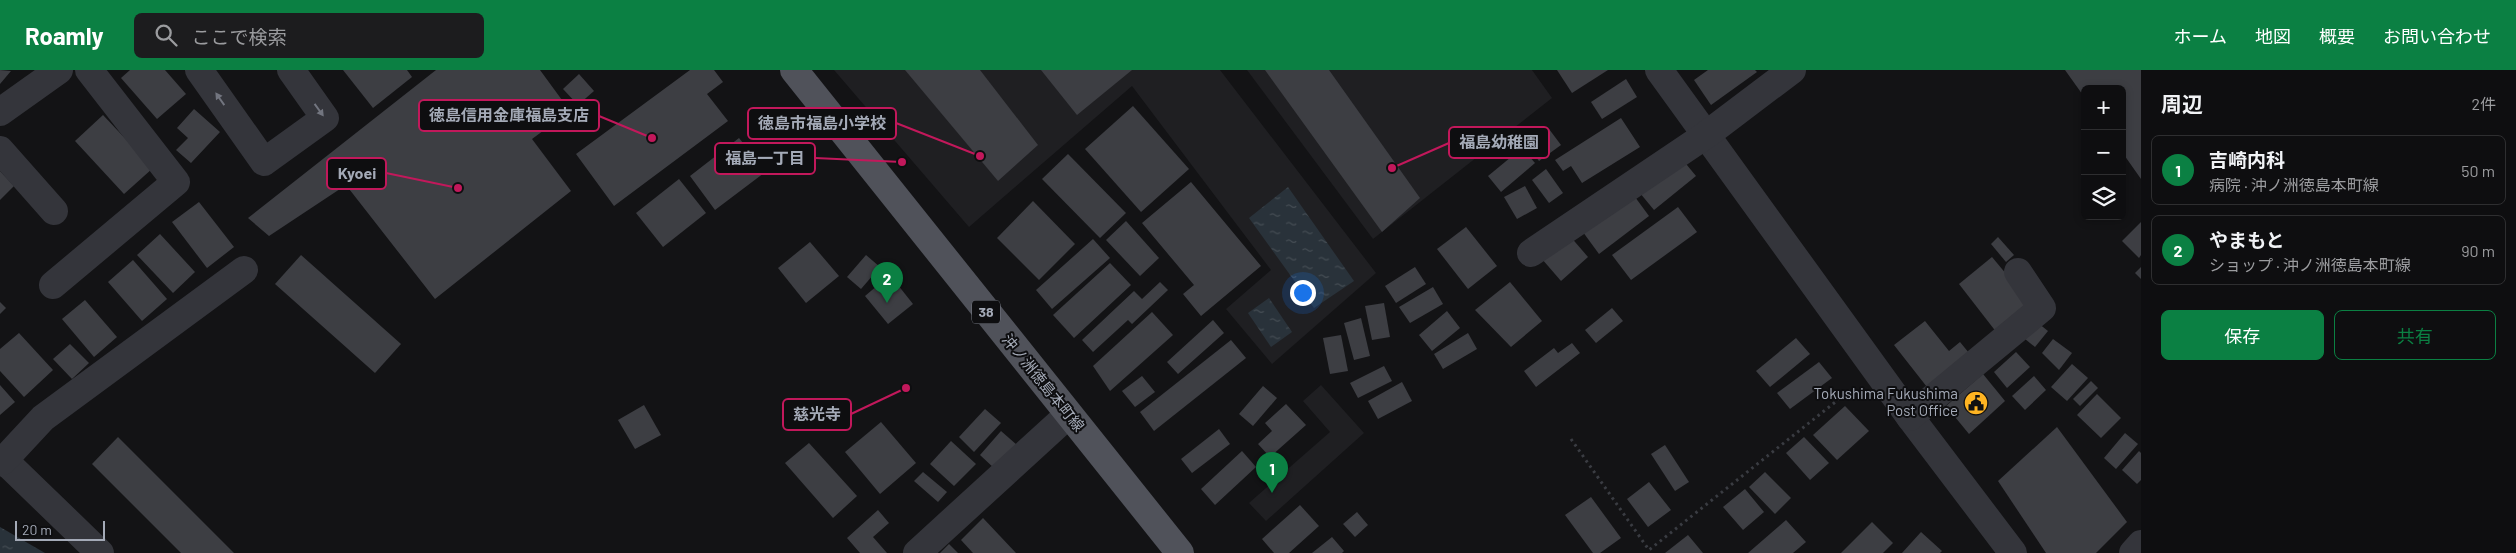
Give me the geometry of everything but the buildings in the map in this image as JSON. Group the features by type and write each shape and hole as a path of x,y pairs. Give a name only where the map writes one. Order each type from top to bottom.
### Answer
{"main road":[{"name":"沖ノ洲徳島本町線","path":"794,70 1180,553"}],"street":[{"path":"0,112 59,70"},
{"path":"53,285 176,182 89,70"},
{"path":"199,70 264,162 325,118 291,70"},
{"path":"1659,70 1910,417 2013,553"},
{"path":"1531,253 1706,135 1792,70"},
{"path":"0,150 54,211"},
{"path":"100,553 10,466 1,460 43,418 244,270"},
{"path":"1910,417 2042,308 2018,272"},
{"path":"917,553 1068,415"},
{"path":"2133,553 2141,544"}],"path":[{"path":"1571,439 1649,550 1876,370"}],"shaded area":[{"path":"834,70 1220,70 1376,273 1272,364 1226,309 1271,270 1132,86 969,227"},
{"path":"1247,70 1532,70 1552,98 1373,239"},
{"path":"1321,385 1364,433 1266,521 1249,503 1330,432 1303,401"}],"water":[{"path":"1288,187 1354,281 1314,308 1249,218"},
{"path":"1269,298 1292,332 1271,347 1248,313"},
{"path":"0,527 45,553 0,553"}],"place":[{"name":"徳島信用金庫福島支店","path":"652,138"},
{"name":"徳島市福島小学校","path":"980,156"},
{"name":"福島一丁目","path":"902,162"},
{"name":"福島幼稚園","path":"1392,168"},
{"name":"Kyoei","path":"458,188"},
{"name":"やまもと","path":"887,303"},
{"name":"慈光寺","path":"906,388"},
{"name":"Tokushima Fukushima Post Office","path":"1976,403"},
{"name":"吉崎内科","path":"1272,493"}]}
